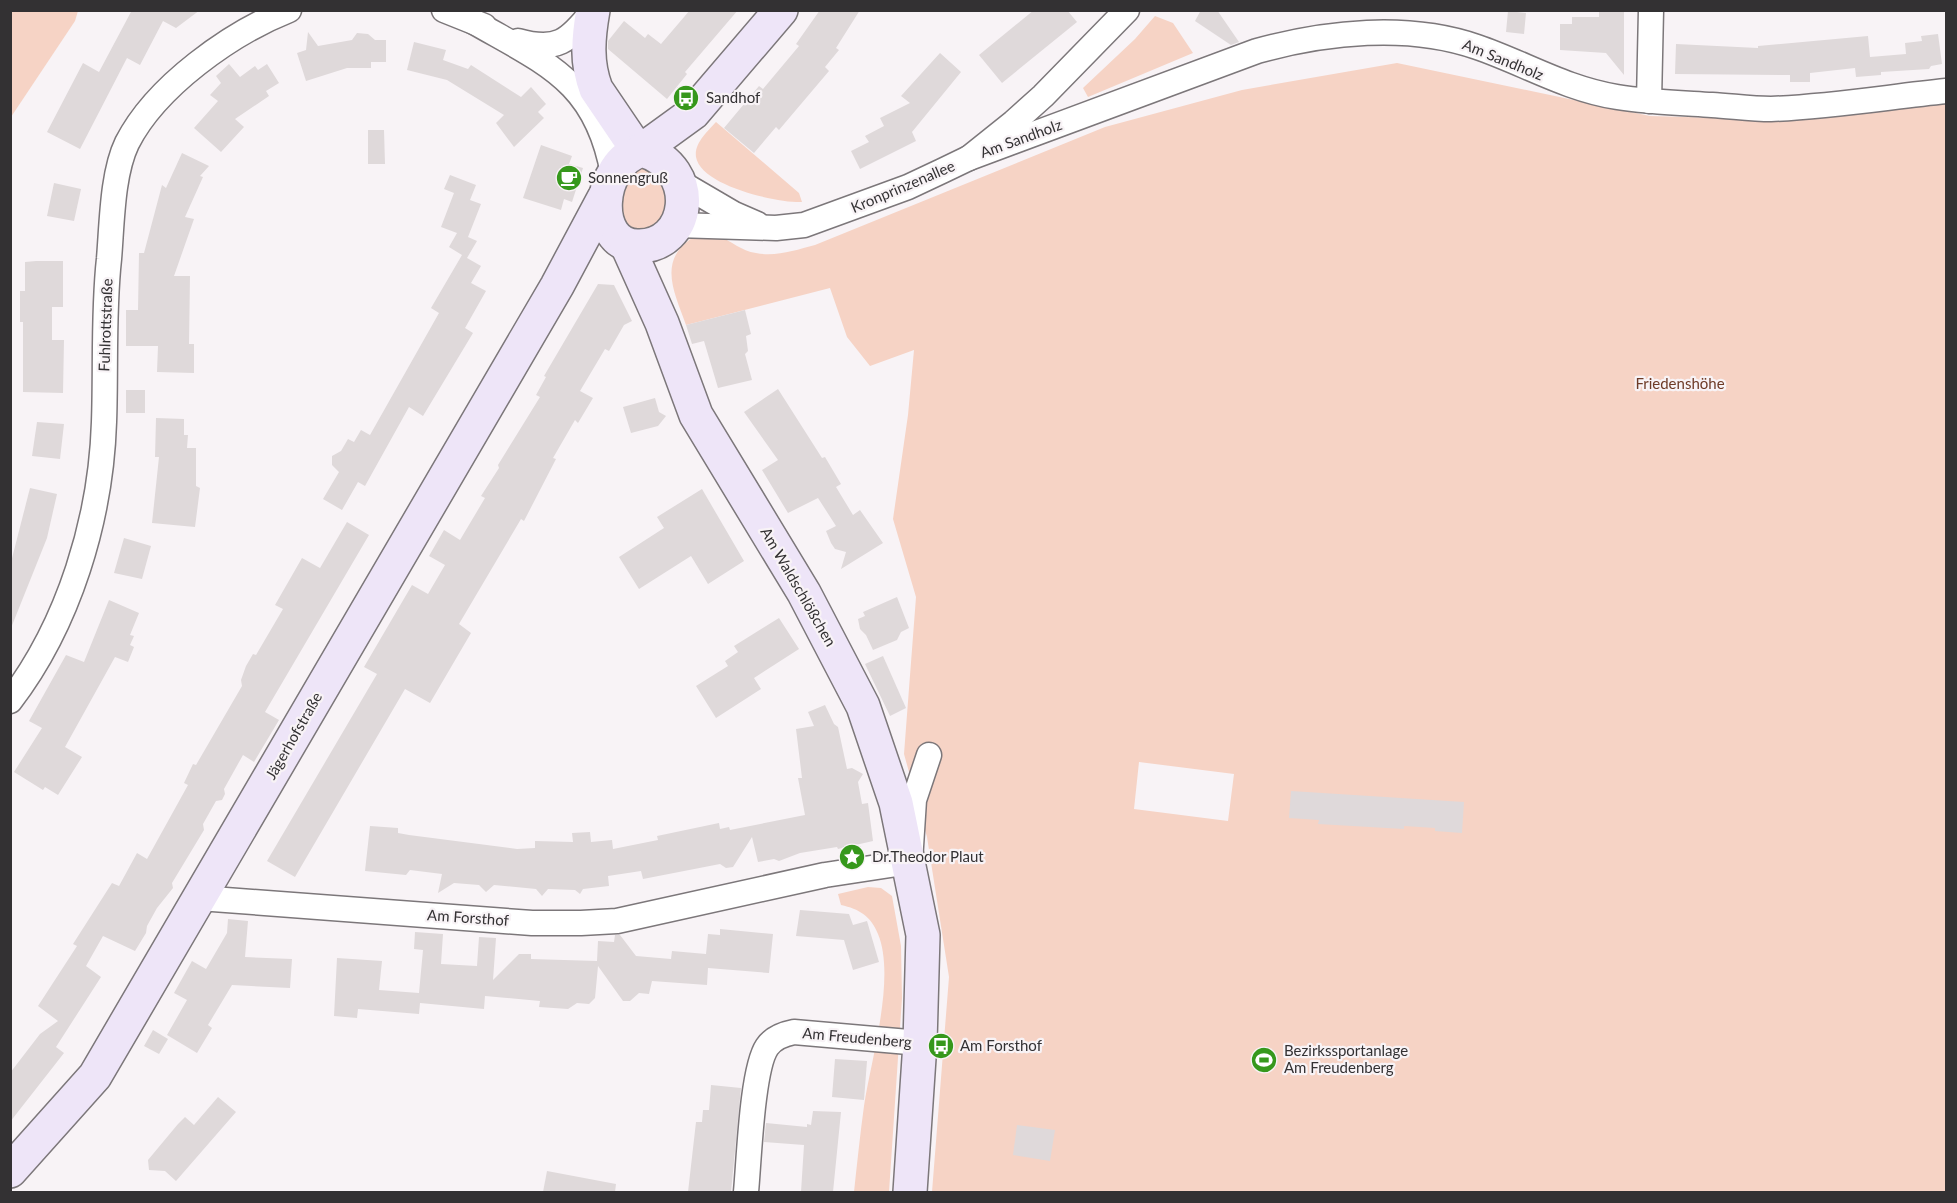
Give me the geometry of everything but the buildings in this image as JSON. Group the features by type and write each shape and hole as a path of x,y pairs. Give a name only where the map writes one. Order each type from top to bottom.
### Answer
{"main road":[{"path":"693,113 677,176 682,204 644,239 606,218 609,186 622,160 693,113 781,10"},
{"path":"593,11 589,45 592,80 600,95 640,150 665,159 677,176"},
{"name":"Jägerhofstraße","path":"10,1171 95,1076 556,286 609,186"},
{"name":"Jägerhofstraße","path":"556,286 588,259 644,239"},
{"name":"Am Waldschlößchen","path":"644,239 662,323 696,415 804,593 863,706 896,802 910,862"},
{"name":"Am Freudenberg","path":"910,862 923,935 920,1043 910,1192"}],"street":[{"name":"Fuhlrottstraße","path":"10,701 26,681 53,631 82,554 92,516 101,467 104,422 107,274 115,198 127,144 144,116 189,72 251,28 289,10"},
{"path":"444,10 519,42 545,47 556,45 572,36 593,11"},
{"name":"Kronprinzenallee","path":"644,239 804,225 824,220 908,188 969,158 1043,96 1127,10"},
{"path":"1649,101 1651,10"},
{"path":"469,19 545,63 575,87 597,119 609,186"},
{"name":"Am Sandholz","path":"969,158 1257,51 1334,36 1388,33 1452,40 1475,46 1571,86 1616,97 1649,101 1770,108 1947,91"},
{"name":"Kronprinzenallee","path":"677,176 734,213 765,227"},
{"path":"910,862 914,800 929,755"},
{"name":"Am Forsthof","path":"199,898 532,923 581,923 617,921 825,875 910,862"},
{"name":"Am Freudenberg","path":"746,1192 758,1067 768,1044 785,1034 794,1032 920,1043"}],"green space":[{"path":"11,10 78,11 75,21 11,117"},
{"path":"1155,16 1173,23 1193,53 1088,97 1083,88 1135,39"},
{"name":"Friedenshöhe","path":"1397,63 1650,116 1785,120 1946,103 1946,1192 932,1192 949,977 927,837 904,754 916,597 893,519 908,415 914,350 870,366 847,337 830,288 686,325 674,292 672,270 674,260 679,250 688,241 706,234 728,240 751,252 763,254 786,252 815,245 1105,127 1242,90","holes":["1139,762 1234,774 1228,821 1134,809"]},
{"path":"716,122 799,193 802,202 790,202 742,191 711,176 701,167 696,157 697,147"},
{"path":"638,166 663,171 672,216 642,236 621,224 616,200"},
{"path":"868,887 881,888 892,896 901,946 902,998 889,1192 854,1192 864,1106 883,995 883,952 872,922 864,914 841,905 838,894"}],"place":[{"name":"Sandhof","path":"686,98"},
{"name":"Sonnengruß","path":"569,178"},
{"name":"Dr.Theodor Plaut","path":"852,857"},
{"name":"Am Forsthof","path":"941,1046"},
{"name":"Bezirkssportanlage Am Freudenberg","path":"1264,1060"}]}
